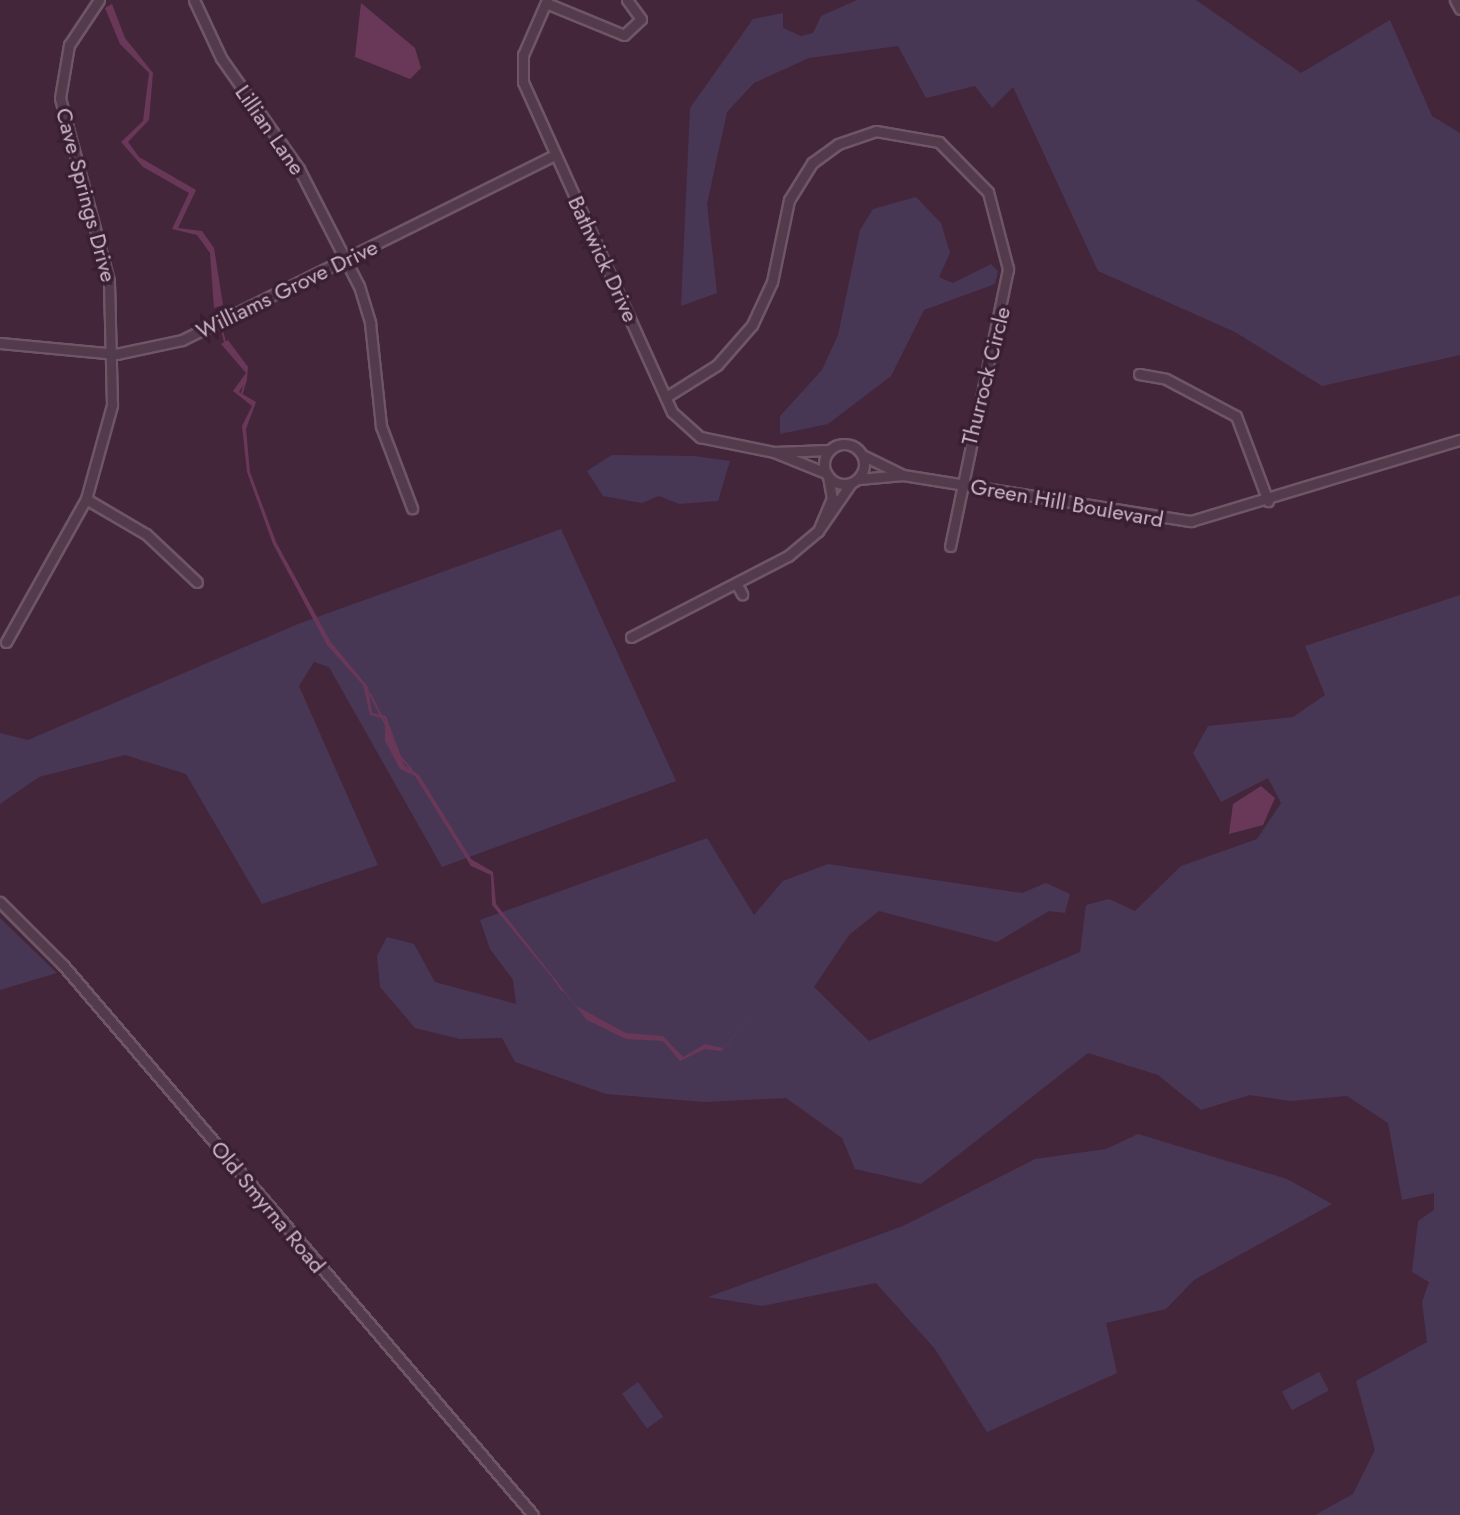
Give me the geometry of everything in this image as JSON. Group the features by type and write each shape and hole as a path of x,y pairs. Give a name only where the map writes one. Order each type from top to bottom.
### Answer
{"street":[{"name":"Cave Springs Drive","path":"6,642 86,499 108,429 116,354 109,281 60,98 69,45 99,0"},
{"name":"Lillian Lane","path":"194,0 215,49 293,159 348,260 369,314 381,426 412,508"},
{"path":"546,2 624,35 641,19 627,0"},
{"path":"1455,0 1460,9"},
{"name":"Bathwick Drive","path":"546,2 521,72 555,155 666,397 694,435 774,452 815,455 832,448"},
{"name":"Thurrock Circle","path":"666,397 717,365 752,325 772,282 789,200 812,163 868,133 922,135 956,153 981,181 1008,258 996,352 961,485 950,546"},
{"name":"Williams Grove Drive","path":"0,343 116,354 214,329 555,155"},
{"path":"1139,374 1166,379 1240,420 1268,501"},
{"name":"Green Hill Boulevard","path":"855,481 903,475 1170,521 1268,501 1460,440"},
{"path":"631,637 736,583 818,531 864,466 860,451 847,444 832,448 827,475 831,500 818,531"},
{"name":"Green Hill Boulevard","path":"860,451 903,475"},
{"name":"Bathwick Drive","path":"774,452 827,475"},
{"path":"827,475 855,481"},
{"path":"86,499 146,534 197,582"},
{"path":"736,583 742,594"},
{"name":"Old Smyrna Road","path":"0,902 71,975 533,1515"}],"shaded area":[{"path":"857,0 1196,0 1301,73 1390,20 1432,116 1460,133 1460,355 1322,386 1235,332 1098,271 1013,87 992,108 975,86 926,98 898,46 809,58 754,83 727,112 707,204 717,293 681,306 690,108 753,19 783,13 783,28 801,36 813,33 821,16"},
{"path":"361,3 415,48 421,68 410,79 355,57"},
{"path":"112,4 125,38 153,73 149,120 128,142 139,157 196,190 178,228 202,231 214,248 223,305 214,308 210,253 197,235 172,229 189,193 143,167 121,142 143,121 149,73 120,44 105,8"},
{"path":"916,197 941,223 950,253 939,277 953,283 991,264 998,271 995,284 924,310 891,376 828,424 780,434 780,416 822,370 838,335 860,230 873,209"},
{"path":"228,340 248,367 247,379 239,392 256,402 246,429 250,472 276,542 330,641 368,687 372,713 386,716 404,765 419,775 471,859 493,872 496,904 576,1006 626,1033 663,1036 683,1057 705,1044 723,1048 765,1002 721,1051 705,1049 680,1061 663,1041 626,1039 587,1020 492,905 491,875 471,866 415,776 400,769 385,741 385,719 370,715 363,685 327,645 273,544 247,472 242,426 252,406 233,391 246,373 221,344"},
{"path":"612,455 694,456 730,461 718,501 679,504 659,496 642,503 603,496 587,471"},
{"path":"561,529 676,781 442,867 329,667 314,662 299,686 378,865 262,904 186,774 125,755 39,777 0,804 0,733 28,740 298,624"},
{"path":"1460,595 1460,1515 1315,1515 1353,1494 1375,1450 1356,1381 1427,1342 1422,1302 1429,1282 1412,1272 1418,1221 1434,1210 1434,1193 1402,1200 1388,1123 1347,1096 1291,1101 1250,1095 1201,1110 1158,1075 1088,1053 921,1184 855,1169 842,1138 786,1098 705,1102 606,1094 515,1062 502,1038 460,1039 415,1028 380,987 377,956 387,937 414,944 435,982 516,1004 513,980 490,949 480,920 707,838 754,915 783,881 828,864 1022,893 1046,883 1070,894 1065,913 1049,911 997,942 879,911 849,935 814,987 869,1041 1080,952 1086,905 1109,899 1135,911 1181,866 1257,839 1281,803 1268,778 1221,802 1193,753 1208,726 1293,717 1325,695 1305,646"},
{"path":"1261,786 1275,798 1263,825 1229,834 1233,804"},
{"path":"0,918 57,973 0,990"},
{"path":"1138,1134 1287,1179 1332,1204 1194,1280 1166,1309 1106,1323 1117,1373 987,1432 935,1349 876,1283 762,1306 708,1297 903,1226 1035,1159 1106,1149"},
{"path":"1319,1372 1329,1391 1292,1410 1282,1392"},
{"path":"638,1382 663,1417 647,1429 622,1394"}],"waterway":[{"path":"221,326 225,342"},
{"path":"241,396 246,380"},
{"path":"370,694 387,727"},
{"path":"398,754 412,770"},
{"path":"426,788 438,810"},
{"path":"554,979 562,990"}]}
